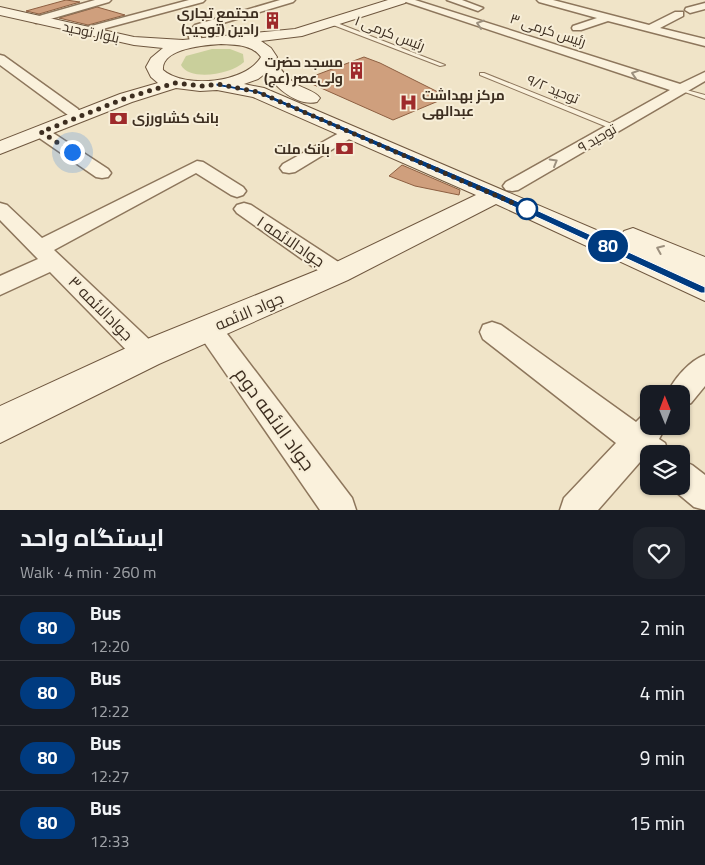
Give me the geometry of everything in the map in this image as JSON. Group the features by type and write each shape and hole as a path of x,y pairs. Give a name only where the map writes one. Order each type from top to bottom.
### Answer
{"main road":[{"path":"233,40 297,33 401,0"},
{"name":"بلوار توحید","path":"0,11 134,41 190,44 233,40"},
{"name":"بلوار توحید","path":"0,18 122,47 142,54 156,70 175,83"},
{"path":"0,148 126,98 175,83 203,86 245,78 256,73 284,41 297,33"},
{"path":"233,40 244,41 262,47 279,80 295,92 504,191 705,290"},
{"path":"0,140 119,94 156,70 164,54 190,44"},
{"path":"218,84 258,92 350,132 705,268"},
{"name":"جواد الائمه","path":"0,425 147,354 338,273 504,191"},
{"path":"0,435 37,407"}],"street":[{"path":"36,20 106,0"},
{"path":"84,30 200,0"},
{"path":"190,44 194,32 199,27 290,0"},
{"name":"رئیس کرمی ۳","path":"405,0 681,89"},
{"path":"452,0 478,8"},
{"path":"542,0 705,43"},
{"path":"690,10 705,6"},
{"path":"650,28 679,14"},
{"path":"577,28 608,17"},
{"path":"0,59 73,112"},
{"name":"توحید ۹","path":"504,191 705,76"},
{"path":"41,132 102,173"},
{"path":"289,168 350,132"},
{"name":"جوادالائمه ۱","path":"47,255 196,166 338,273"},
{"name":"جوادالائمه ۳","path":"0,210 147,354"},
{"path":"0,286 47,255"},
{"name":"جواد الائمه دوم","path":"209,329 340,510"},
{"path":"492,332 648,440 576,510"},
{"path":"689,385 705,367"},
{"path":"690,484 705,496"}],"lane":[{"name":"رئیس کرمی ۱","path":"330,22 442,65"},
{"name":"توحید ۹/۲","path":"482,74 616,127"},
{"path":"681,89 705,97"}],"green space":[{"path":"212,49 230,49 243,54 244,62 221,73 202,75 186,70 181,65 186,56"}],"building":[{"path":"66,0 80,2 39,14 26,11"},
{"path":"97,7 125,15 88,25 59,18"},
{"path":"364,57 448,97 393,120 303,80"},
{"path":"402,165 460,190 459,195 415,186 389,176"}],"bus line":[{"name":"80","path":"218,84 258,92 496,195 705,290"}],"place":[{"name":"مجتمع تجاری رادین (توحید)","path":"273,21"},
{"name":"مسجد حضرت ولی‌عصر (عج)","path":"357,70"},
{"name":"مرکز بهداشت عبدالهی","path":"408,103"},
{"name":"بانک کشاورزی","path":"118,118"},
{"name":"بانک ملت","path":"344,149"}],"route":[{"path":"72,152 41,132 126,98 175,83 203,86 218,84 258,92 527,209"}]}
